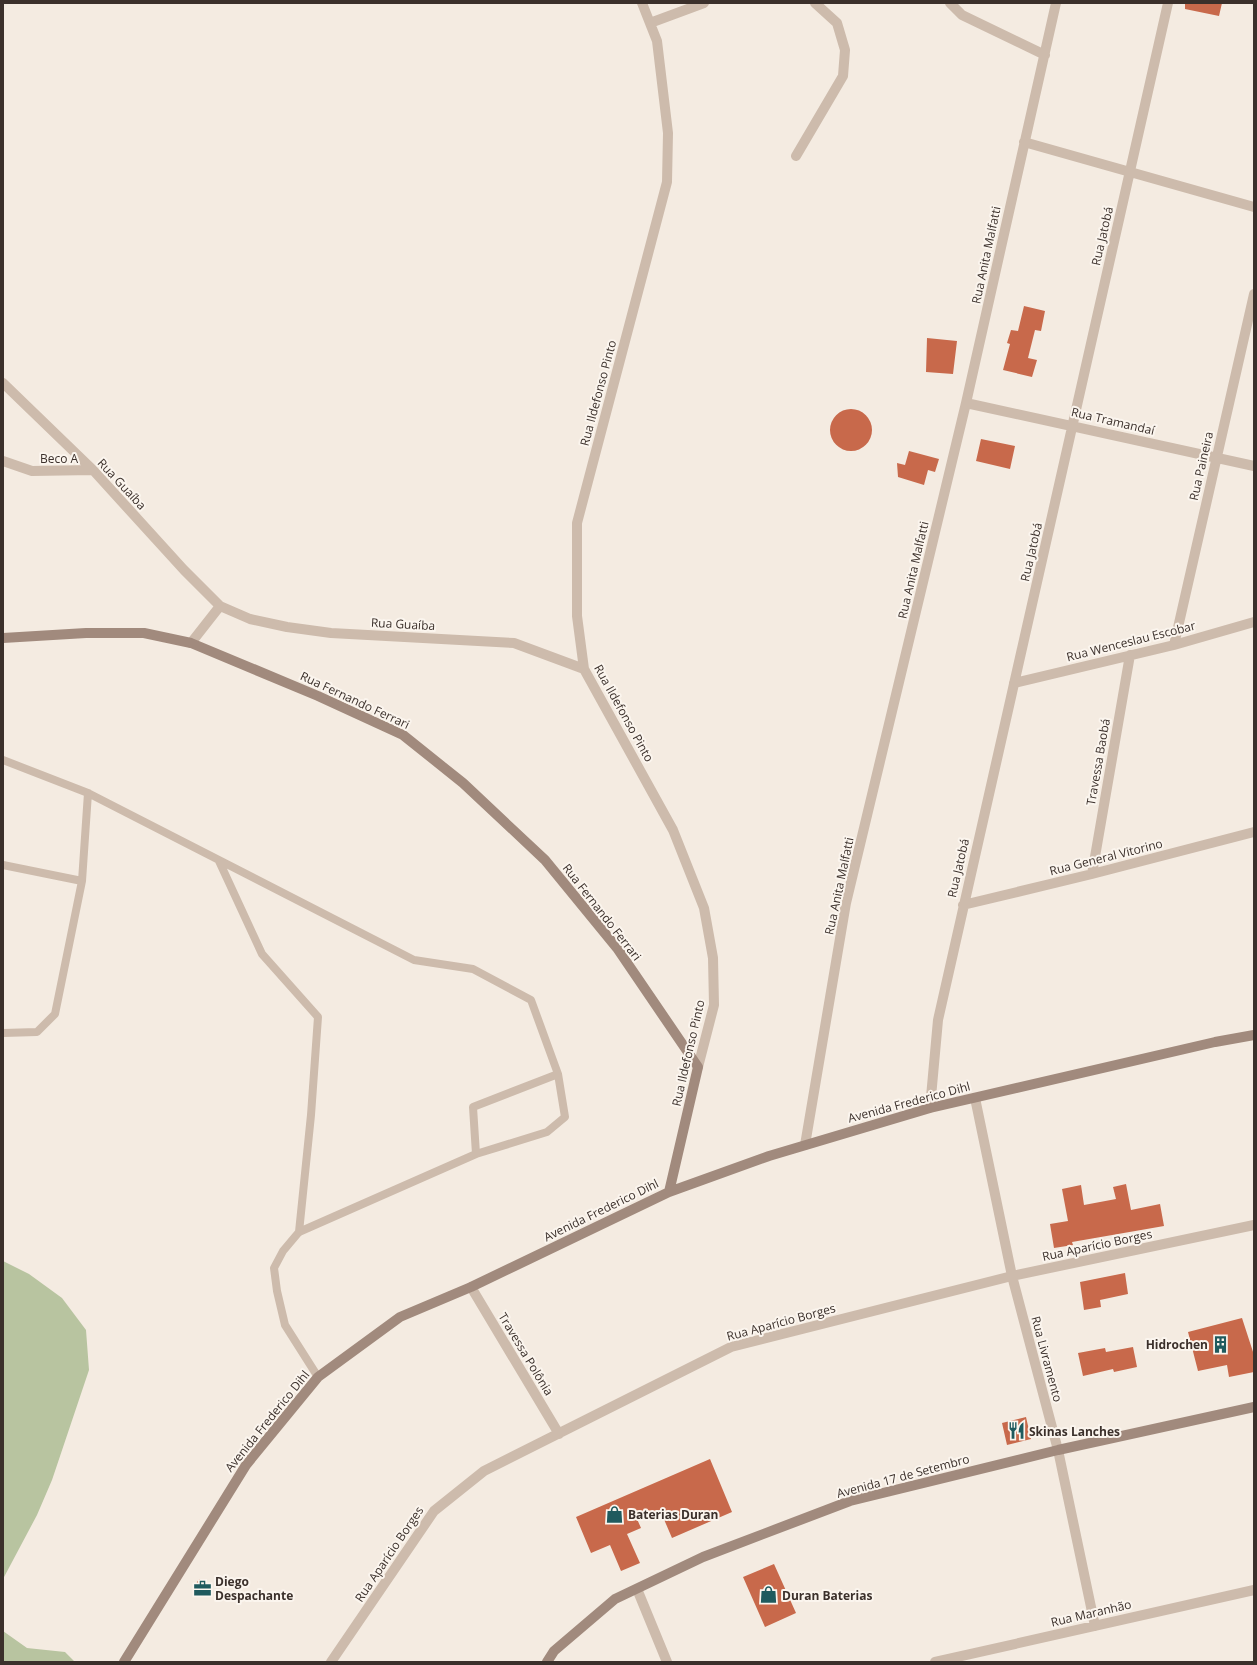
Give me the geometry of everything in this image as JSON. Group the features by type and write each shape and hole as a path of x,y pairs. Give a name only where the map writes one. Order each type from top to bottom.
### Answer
{"main road":[{"name":"Rua Fernando Ferrari","path":"3,638 86,632 144,633 191,643 318,696 403,735 463,783 549,866 617,948 698,1068"},
{"name":"Avenida Frederico Dihl","path":"124,1662 246,1465 318,1377 400,1317 470,1287 668,1192 805,1145 930,1108 1215,1042 1254,1035"},
{"name":"Rua Ildefonso Pinto","path":"668,1192 698,1068"},
{"name":"Avenida 17 de Setembro","path":"547,1662 554,1651 615,1599 703,1557 850,1501 1058,1450 1254,1407"}],"street":[{"name":"Rua Ildefonso Pinto","path":"642,3 657,41 668,133 667,182 577,523 577,616 584,669 673,830 704,908 713,958 714,1005 698,1068"},
{"path":"650,23 704,3"},
{"path":"796,156 843,76 845,50 837,22 815,3"},
{"path":"950,3 962,15 1044,55"},
{"name":"Rua Anita Malfatti","path":"805,1145 846,903 966,403 1056,3"},
{"name":"Rua Jatobá","path":"930,1108 938,1020 963,904 1168,3"},
{"path":"1024,142 1254,207"},
{"name":"Rua Paineira","path":"1174,645 1254,294"},
{"name":"Rua Guaíba","path":"3,383 93,470 184,570 220,606 250,619 287,627 331,633 514,643 584,669"},
{"name":"Rua Tramandaí","path":"966,403 1073,425 1254,466"},
{"name":"Beco A","path":"3,461 32,471 93,470"},
{"path":"191,643 220,606"},
{"name":"Rua Wenceslau Escobar","path":"1014,683 1174,645 1254,622"},
{"name":"Travessa Baobá","path":"1092,874 1130,655"},
{"name":"Rua General Vitorino","path":"963,904 1092,874 1254,832"},
{"name":"Rua Livramento","path":"975,1098 1012,1276 1058,1450 1095,1626"},
{"name":"Rua Aparício Borges","path":"331,1662 434,1511 484,1471 731,1347 1012,1276 1254,1225"},
{"name":"Travessa Polônia","path":"470,1287 559,1434"},
{"path":"637,1589 668,1662"},
{"name":"Rua Maranhão","path":"935,1662 1254,1590"}],"lane":[{"path":"3,760 88,793 414,960 473,969 531,1000 558,1074 565,1117 547,1132 476,1154 299,1232 283,1251 274,1268 276,1291 285,1324 318,1377"},
{"path":"3,1033 37,1032 56,1014 82,881 88,793"},
{"path":"219,860 262,954 318,1016 311,1115 299,1232"},
{"path":"3,865 82,881"},
{"path":"476,1154 473,1107 558,1074"}],"green space":[{"path":"3,1261 29,1274 62,1298 86,1330 89,1370 52,1480 37,1515 3,1579"},
{"path":"3,1631 27,1648 65,1652 75,1662 3,1662"}],"building":[{"path":"1185,3 1222,3 1219,16 1185,9"},
{"path":"1024,306 1045,311 1041,331 1035,330 1028,358 1037,360 1032,377 1003,370 1010,344 1007,343 1011,330 1018,331"},
{"path":"927,338 957,341 953,374 926,372"},
{"path":"851,409 866,415 872,430 866,445 851,451 836,445 830,430 836,415"},
{"path":"981,439 1015,446 1010,469 976,461"},
{"path":"909,451 939,459 935,472 928,470 924,485 898,477 897,463 905,465"},
{"path":"1126,1184 1131,1210 1160,1204 1164,1226 1072,1242 1073,1245 1054,1248 1050,1224 1068,1221 1062,1189 1081,1185 1084,1205 1116,1199 1113,1187"},
{"path":"1125,1273 1128,1294 1100,1300 1101,1307 1084,1310 1080,1282"},
{"name":"Hidrochen","path":"1242,1318 1254,1355 1254,1372 1229,1377 1227,1365 1198,1371 1188,1332"},
{"path":"1133,1347 1137,1367 1114,1372 1113,1369 1083,1376 1078,1353 1105,1348 1106,1352"},
{"name":"Skinas Lanches","path":"1026,1417 1031,1439 1007,1445 1002,1423"},
{"name":"Baterias Duran","path":"710,1459 732,1512 672,1538 660,1510 637,1519 641,1528 627,1534 640,1563 621,1571 610,1545 591,1553 576,1517"},
{"name":"Duran Baterias","path":"774,1564 796,1613 765,1627 743,1577"},
{"name":"Diego Despachante","path":"199,1579 211,1588 204,1597 193,1589"}],"place":[{"name":"Hidrochen","path":"1221,1344"},
{"name":"Skinas Lanches","path":"1016,1431"},
{"name":"Baterias Duran","path":"615,1514"},
{"name":"Diego Despachante","path":"202,1588"},
{"name":"Duran Baterias","path":"769,1595"}]}
